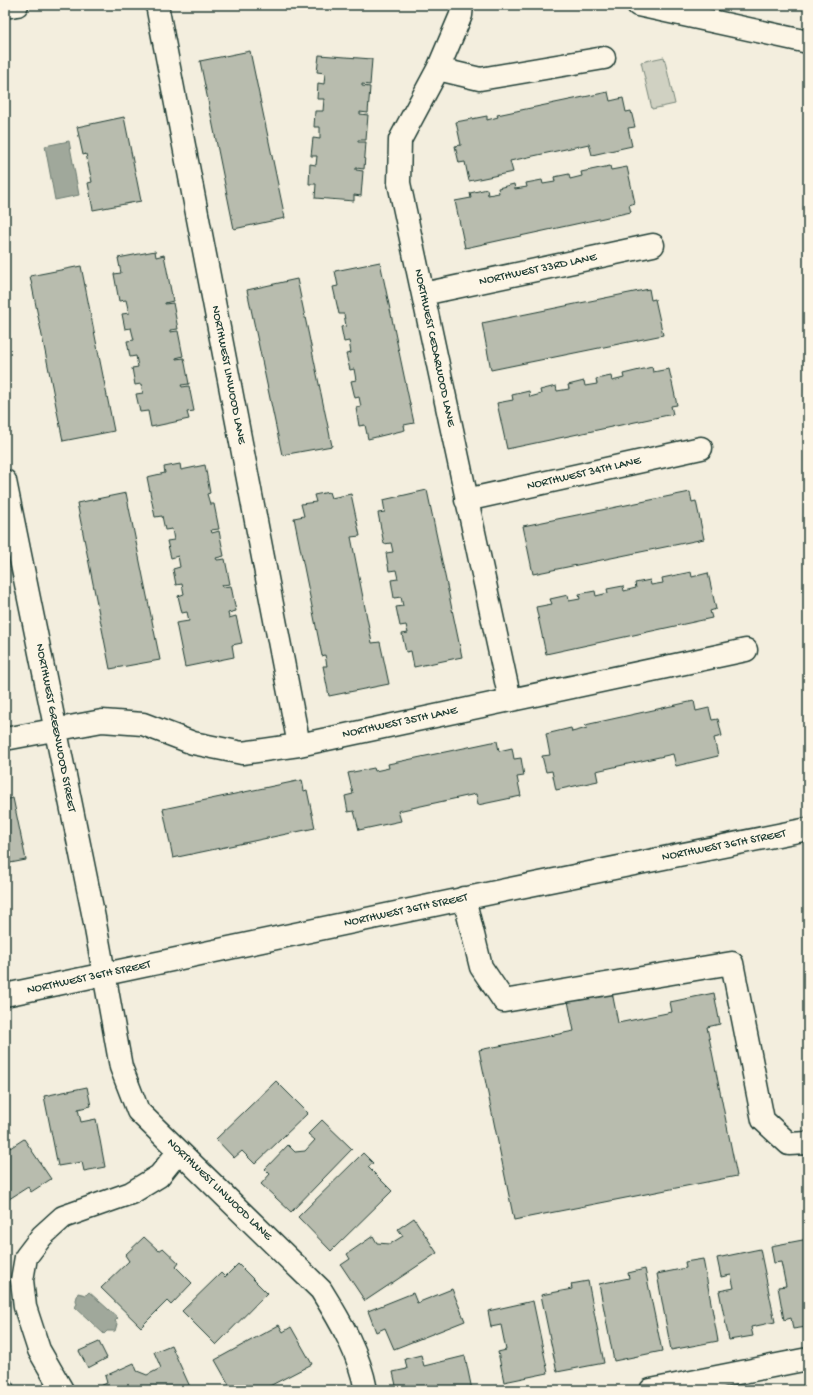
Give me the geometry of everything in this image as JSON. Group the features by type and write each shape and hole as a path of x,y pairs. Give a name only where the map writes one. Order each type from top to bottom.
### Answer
{"street":[{"path":"5,8 17,5"},
{"name":"NORTHWEST LINWOOD LANE","path":"157,5 299,744"},
{"name":"NORTHWEST CEDARWOOD LANE","path":"462,5 461,15 438,69 400,140 399,183 510,700"},
{"path":"638,5 808,42"},
{"path":"438,69 480,79 604,58"},
{"name":"NORTHWEST 33RD LANE","path":"423,294 653,245"},
{"name":"NORTHWEST 34TH LANE","path":"466,500 701,448"},
{"name":"NORTHWEST GREENWOOD STREET","path":"5,481 105,975"},
{"name":"NORTHWEST 35TH LANE","path":"5,739 102,721 142,724 193,743 242,754 299,744 746,650"},
{"name":"NORTHWEST 36TH STREET","path":"5,995 464,898 808,829"},
{"path":"464,898 481,967 504,1002 732,963 762,1120 789,1144 808,1143"},
{"name":"NORTHWEST LINWOOD LANE","path":"105,975 121,1067 138,1111 322,1290 343,1326 355,1353 361,1367 366,1390"},
{"path":"62,1390 39,1350 25,1307 22,1280 26,1257 42,1236 63,1217 131,1193 159,1176 179,1151"},
{"path":"651,1390 808,1359"}],"shaded area":[{"path":"664,57 675,104 652,109 641,62"},
{"path":"69,141 79,195 55,200 45,146"},
{"path":"89,1292 118,1318 115,1321 117,1324 115,1331 107,1331 104,1334 75,1307 77,1304 76,1300 78,1293 86,1295"}],"building":[{"path":"250,51 285,218 234,229 200,61"},
{"path":"319,55 372,59 370,85 362,84 362,86 370,87 368,113 360,112 360,114 368,115 366,140 358,140 358,142 366,142 364,169 356,168 356,170 363,171 361,196 354,195 354,201 315,198 316,184 309,184 310,164 316,165 317,156 311,156 313,138 320,139 320,127 314,127 315,111 323,111 324,99 317,99 318,83 324,84 325,73 317,72"},
{"path":"608,92 610,101 623,98 626,112 631,111 635,127 628,128 632,146 592,155 589,144 510,161 513,172 469,181 465,162 459,163 455,146 461,145 456,122 487,116 487,120 498,117 497,115"},
{"path":"124,117 141,201 93,210 88,183 92,182 86,154 83,155 77,127"},
{"path":"610,166 611,170 627,167 635,203 629,205 631,212 465,248 455,201 471,198 470,193 487,189 488,195 499,193 498,188 514,184 515,189 527,187 526,183 542,180 543,184 555,182 554,177 569,174 570,179 582,176 581,172"},
{"path":"155,251 156,257 164,255 173,301 165,304 173,303 178,329 170,330 170,332 178,331 183,356 176,359 184,358 189,384 181,385 182,387 189,386 194,411 187,412 189,419 151,427 148,411 140,412 136,394 143,393 141,384 135,385 132,368 138,367 136,356 130,357 127,341 134,340 131,328 125,329 122,314 129,313 126,300 119,301 114,274 121,273 118,258"},
{"path":"380,262 414,423 404,425 405,430 368,439 365,425 359,426 356,408 361,407 359,397 355,398 351,381 356,380 354,369 350,370 346,354 351,353 349,341 344,342 341,327 346,326 344,314 339,314 333,287 338,286 335,271"},
{"path":"81,266 114,431 63,441 30,276"},
{"path":"297,279 332,446 282,455 247,290"},
{"path":"649,289 651,300 655,299 663,335 491,370 482,323"},
{"path":"652,367 653,372 669,369 677,405 671,406 673,414 507,449 497,403 513,400 512,395 529,391 530,397 541,394 540,390 556,386 557,391 569,389 568,385 584,381 585,386 597,384 596,379 611,376 612,381 624,378 623,374"},
{"path":"180,464 181,470 205,465 210,493 207,494 210,504 214,504 219,529 211,530 212,533 219,531 224,556 216,558 217,560 225,559 230,584 222,585 223,587 231,586 236,611 228,613 229,618 236,616 242,643 232,645 234,657 185,667 176,623 189,621 187,612 182,613 178,596 184,594 182,584 176,585 173,569 180,567 178,556 171,558 167,541 174,540 172,529 165,530 162,516 155,517 147,477 165,473 164,467"},
{"path":"427,490 462,657 414,667 411,651 406,652 402,634 408,633 406,625 400,626 396,607 403,606 401,597 394,598 391,580 398,579 396,570 389,571 386,553 393,552 391,543 384,544 378,513 385,512 383,500"},
{"path":"329,492 331,498 351,494 360,536 351,537 372,643 380,642 389,684 329,696 323,666 327,666 325,655 322,656 294,518 304,516 301,504 316,502 314,495"},
{"path":"690,492 692,502 696,501 704,539 533,574 523,526"},
{"path":"126,493 160,660 110,669 77,503"},
{"path":"691,572 692,577 708,573 716,609 710,611 712,618 546,654 536,607 552,604 550,599 568,595 569,601 580,599 579,594 595,591 596,596 608,593 607,589 623,586 624,591 636,588 635,583 650,580 651,585 663,583 662,578"},
{"path":"694,701 696,711 709,708 712,720 718,719 722,736 714,738 718,756 676,766 673,754 596,771 598,781 556,790 552,771 546,772 542,756 550,755 546,734 571,728 572,732 587,728 585,725"},
{"path":"497,741 499,751 512,748 514,759 521,758 524,776 517,777 521,796 478,805 476,794 398,811 401,821 359,830 354,811 348,812 345,796 353,794 348,773 374,768 375,771 389,768 388,764"},
{"path":"302,780 304,791 307,790 315,828 173,858 163,809"},
{"path":"13,798 26,860 5,864 5,800"},
{"path":"612,992 618,1023 672,1012 670,1002 714,993 720,1024 707,1027 737,1176 514,1220 479,1050 574,1031 568,1001"},
{"path":"276,1081 308,1113 255,1164 242,1151 234,1158 216,1139"},
{"path":"87,1087 91,1106 78,1109 81,1122 96,1119 105,1167 84,1171 82,1162 58,1166 44,1096"},
{"path":"322,1120 352,1149 291,1212 261,1184 270,1174 265,1169 288,1145 295,1152 305,1151 315,1140 308,1134"},
{"path":"5,1123 11,1132 5,1137"},
{"path":"24,1139 51,1179 31,1192 28,1187 6,1201 5,1140 10,1148"},
{"path":"363,1153 373,1163 368,1167 392,1191 331,1251 298,1217"},
{"path":"414,1218 437,1253 365,1301 341,1265 350,1259 347,1254 373,1236 377,1243 390,1244 403,1236 398,1229"},
{"path":"144,1237 159,1251 163,1248 179,1263 176,1267 192,1283 171,1305 167,1301 141,1327 101,1288 129,1261 125,1255"},
{"path":"808,1239 808,1324 807,1327 793,1329 791,1318 784,1320 778,1287 786,1286 781,1262 774,1263 771,1246"},
{"path":"760,1249 775,1322 751,1327 753,1336 729,1340 719,1291 734,1288 731,1275 721,1277 717,1258"},
{"path":"703,1259 718,1341 671,1350 657,1274 686,1268 685,1262"},
{"path":"238,1264 267,1293 216,1345 182,1311 221,1273 225,1277"},
{"path":"645,1269 662,1351 614,1361 599,1284 629,1278 628,1273"},
{"path":"588,1281 604,1363 557,1372 541,1295 572,1289 571,1284"},
{"path":"452,1289 465,1321 394,1349 385,1328 376,1332 368,1311 413,1293 417,1303"},
{"path":"533,1301 548,1373 504,1382 498,1352 506,1350 501,1325 491,1327 488,1311"},
{"path":"279,1325 283,1332 291,1327 312,1364 262,1390 232,1390 215,1360"},
{"path":"99,1342 107,1358 88,1368 79,1351"},
{"path":"171,1345 191,1389 100,1390 98,1387 107,1383 105,1376 134,1363 137,1371 147,1375 161,1368 154,1352"},
{"path":"421,1355 424,1366 465,1356 472,1390 397,1390 393,1372 407,1369 405,1359"},
{"path":"11,1379 16,1390 5,1390 5,1382"}]}
